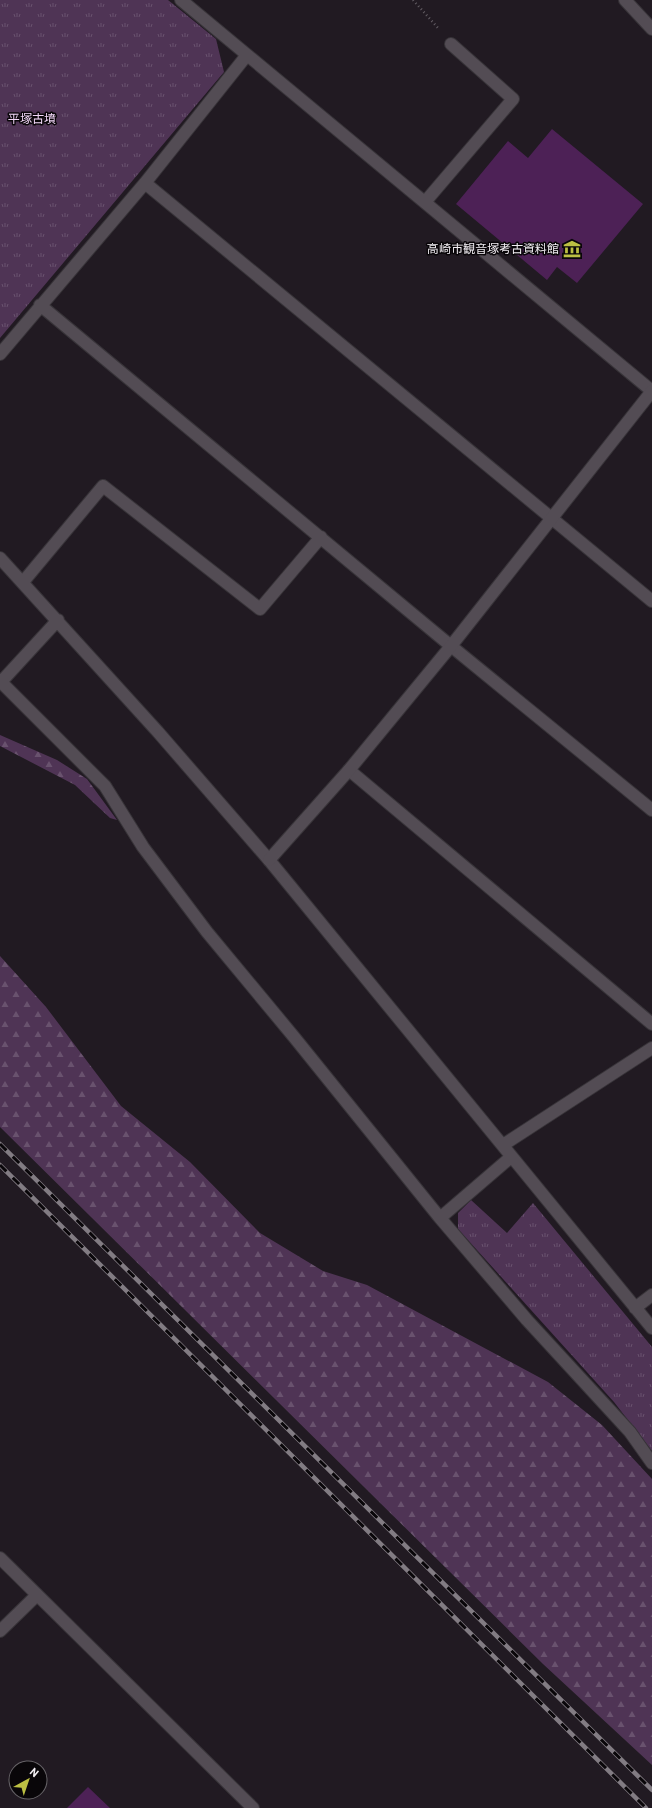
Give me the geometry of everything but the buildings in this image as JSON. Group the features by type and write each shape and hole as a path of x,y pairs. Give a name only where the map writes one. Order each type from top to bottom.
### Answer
{"street":[{"path":"181,0 652,391 450,646 349,770 269,860"},
{"path":"625,0 652,29"},
{"path":"426,202 513,99 452,44"},
{"path":"0,354 145,183 247,55"},
{"path":"145,183 652,601"},
{"path":"40,305 321,537 450,646 652,810"},
{"path":"23,582 103,486 260,609 321,537"},
{"path":"0,558 58,620 158,732 269,860 503,1144 652,1328"},
{"path":"58,620 0,682 105,786 143,848 207,932 440,1218 527,1320 630,1432 652,1463"},
{"path":"349,770 652,1024"},
{"path":"503,1144 652,1048"},
{"path":"440,1218 512,1157"},
{"path":"635,1308 652,1295"},
{"path":"0,1558 253,1808"},
{"path":"0,1631 37,1594"}],"path":[{"path":"413,0 452,44"}],"green space":[{"name":"平塚古墳","path":"0,0 168,0 216,39 224,72 0,338"},
{"path":"0,735 57,760 87,779 117,820 110,818 75,785 0,746"},
{"path":"0,956 46,1007 121,1106 190,1162 260,1233 323,1271 367,1285 548,1382 602,1425 652,1479 652,1765 543,1664 0,1127"},
{"path":"471,1200 507,1233 533,1203 652,1347 652,1451 614,1402 458,1229 458,1213"}],"railway":[{"path":"0,1144 652,1790"},
{"path":"0,1165 646,1808"}],"place":[{"name":"高崎市観音塚考古資料館","path":"572,249"}]}
